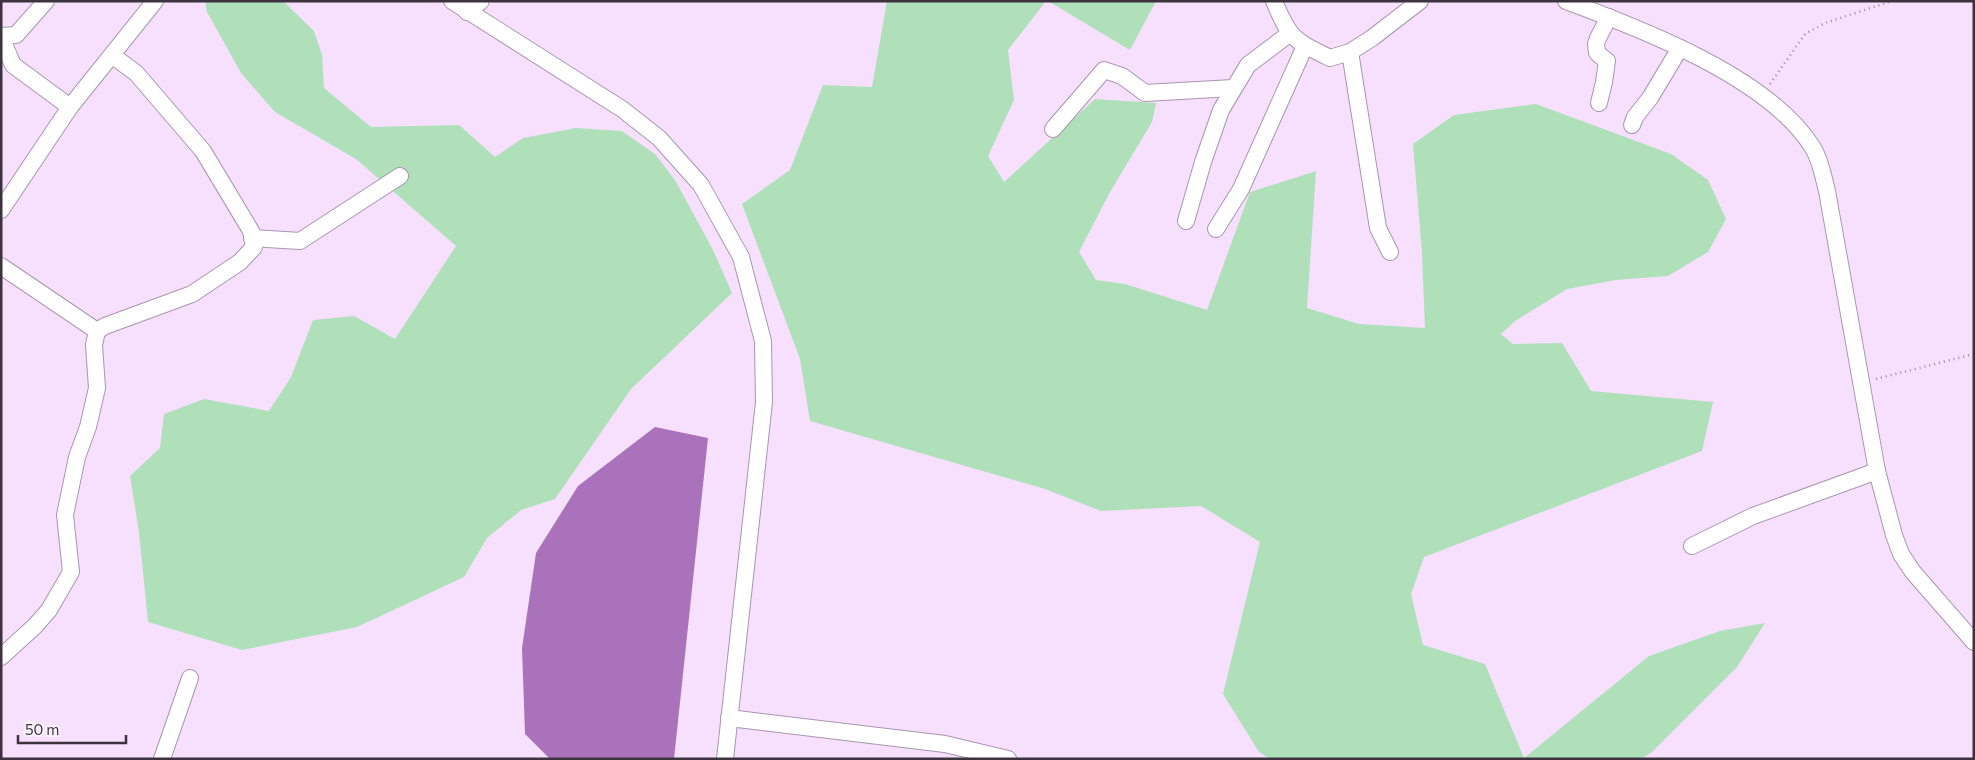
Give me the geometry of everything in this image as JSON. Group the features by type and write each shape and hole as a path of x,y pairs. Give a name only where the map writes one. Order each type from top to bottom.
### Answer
{"street":[{"path":"46,1 16,35 1,36 13,65 70,107"},
{"path":"1,210 70,107 113,56 155,1"},
{"path":"452,1 622,109 659,138 701,185 741,257 762,341 764,402 725,759"},
{"path":"467,12 481,1"},
{"path":"1274,1 1289,34 1305,46 1330,58 1350,52 1372,38 1420,1"},
{"path":"1566,1 1609,17 1680,48 1742,82 1785,114 1814,149 1822,169 1877,471 1894,535 1902,554 1914,572 1974,642"},
{"path":"1599,103 1607,61 1597,52 1596,44 1609,17"},
{"path":"1186,221 1203,162 1221,110 1233,88 1248,65 1289,34"},
{"path":"1216,229 1241,189 1305,46"},
{"path":"1632,125 1635,117 1650,98 1680,48"},
{"path":"1350,52 1378,228 1390,252"},
{"path":"1,657 35,626 49,610 71,572 65,515 77,457 88,427 97,388 94,345 97,331 105,326 192,294 240,262 254,247 251,231 203,151 136,73 113,56"},
{"path":"1053,129 1104,70 1122,76 1145,93 1233,88"},
{"path":"252,238 300,241 400,176"},
{"path":"1,266 97,331"},
{"path":"1692,546 1753,516 1877,471"},
{"path":"162,759 190,678"},
{"path":"729,718 945,744 1008,759"}],"path":[{"path":"1762,96 1805,34 1824,23 1892,1"},
{"path":"1862,383 1974,354"}],"green space":[{"path":"205,1 283,1 314,31 322,55 324,88 371,127 459,125 495,157 523,138 576,128 622,131 655,154 675,180 713,250 732,293 631,389 555,499 521,510 487,538 464,577 357,627 242,650 148,622 139,532 130,476 160,448 164,414 204,399 269,411 291,377 313,320 354,316 395,339 456,246 356,159 275,112 241,73 207,12"},
{"path":"887,1 1046,1 1008,50 1014,100 988,156 1004,182 1095,99 1156,103 1152,122 1110,192 1079,252 1096,280 1125,284 1207,310 1250,192 1316,171 1307,308 1359,324 1425,328 1422,253 1413,144 1454,115 1536,104 1671,154 1708,180 1726,219 1708,252 1668,276 1616,280 1567,289 1515,321 1501,334 1513,344 1562,343 1591,391 1713,402 1702,451 1424,557 1411,594 1423,645 1485,664 1524,758 1649,656 1720,631 1765,623 1737,667 1652,752 1641,759 1270,759 1259,752 1223,694 1260,542 1201,506 1101,511 1045,489 810,421 800,359 742,204 790,170 823,85 872,87"},
{"path":"1048,1 1156,1 1130,50"}],"shaded area":[{"path":"655,427 708,438 674,759 550,759 525,734 522,648 536,553 578,486"}]}
